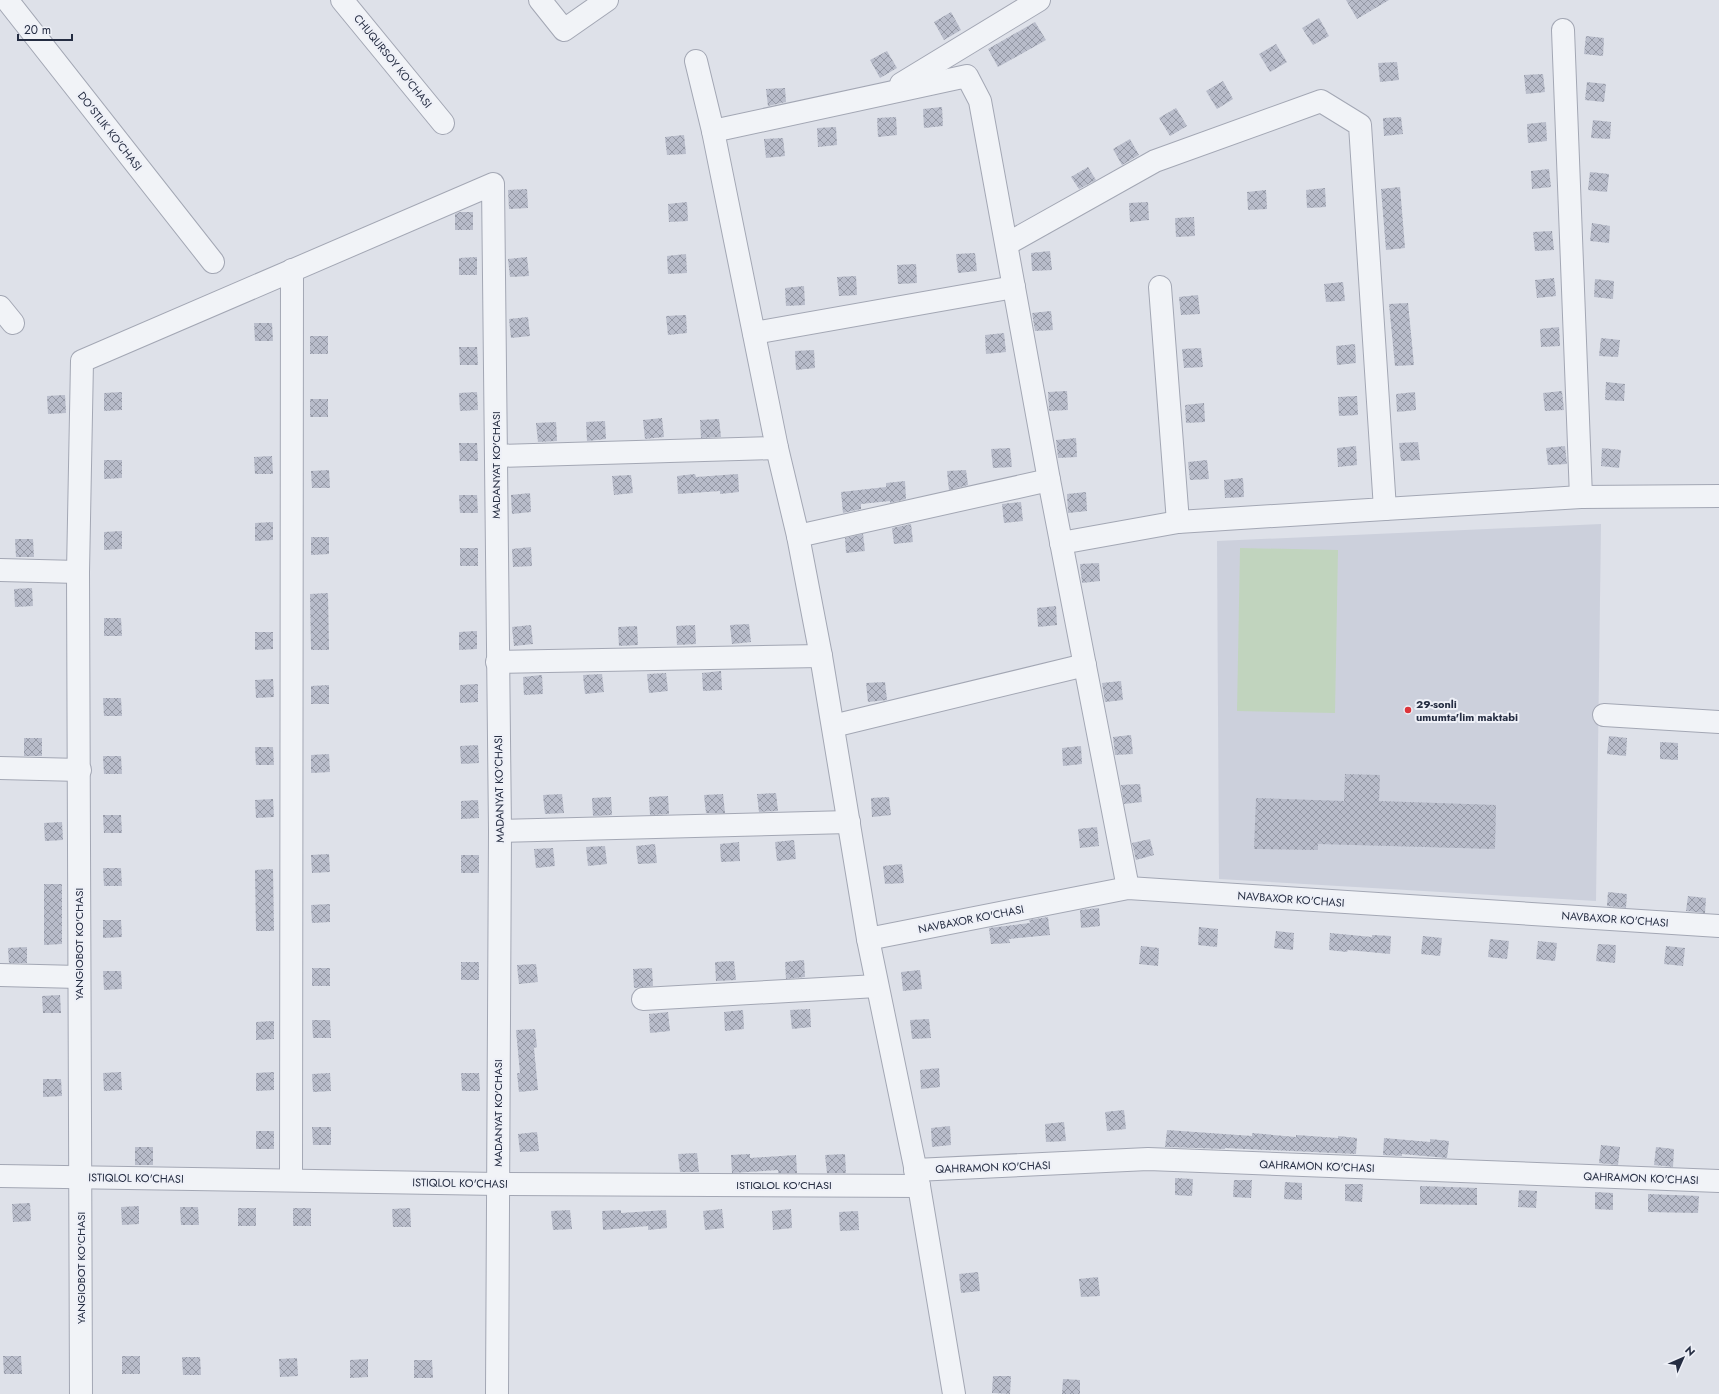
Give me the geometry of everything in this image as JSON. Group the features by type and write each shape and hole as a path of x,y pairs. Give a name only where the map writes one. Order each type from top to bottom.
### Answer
{"street":[{"name":"DO'STLIK KO'CHASI","path":"7,0 213,262"},
{"name":"CHUQURSOY KO'CHASI","path":"342,0 443,123"},
{"path":"540,0 564,30 606,0"},
{"path":"886,93 1039,0"},
{"path":"1563,30 1581,497"},
{"path":"696,61 713,131 777,448 798,536 821,656 868,939 917,1178 954,1394"},
{"path":"713,131 967,76 980,101 1049,480 1128,888"},
{"path":"1007,244 1155,161 1321,101 1360,125 1385,509"},
{"name":"MADANYAT KO'CHASI","path":"292,270 493,184 500,831 497,1394"},
{"path":"291,1180 292,270"},
{"name":"YANGIOBOT KO'CHASI","path":"81,1394 81,1178 78,977 80,770 78,572 82,361 292,270"},
{"path":"754,333 1014,287"},
{"path":"1160,287 1178,522"},
{"path":"496,456 777,448"},
{"path":"798,536 1049,480"},
{"path":"1061,543 1178,522 1581,497 1719,496"},
{"path":"0,570 78,572"},
{"path":"497,662 821,656"},
{"path":"832,726 1085,665"},
{"path":"1604,715 1719,722"},
{"path":"0,768 80,770"},
{"path":"500,831 849,822"},
{"name":"NAVBAXOR KO'CHASI","path":"868,939 1128,888 1719,926"},
{"path":"0,975 78,977"},
{"path":"643,999 877,986"},
{"name":"QAHRAMON KO'CHASI","path":"917,1178 1148,1159 1719,1181"},
{"name":"ISTIQLOL KO'CHASI","path":"0,1176 498,1184 917,1178"}],"shaded area":[{"name":"29-sonli umumta'lim maktabi","path":"1601,524 1596,901 1219,879 1217,541"}],"green space":[{"path":"1240,548 1338,550 1335,713 1237,711"}],"building":[{"path":"1346,0 1389,0 1357,19"},
{"path":"951,12 961,30 944,40 934,22"},
{"path":"1319,18 1329,36 1313,45 1302,28"},
{"path":"1035,22 1046,40 998,67 988,49"},
{"path":"1586,36 1604,38 1603,56 1584,54"},
{"path":"1276,44 1287,62 1270,72 1259,54"},
{"path":"887,51 897,68 880,78 870,60"},
{"path":"1397,62 1399,80 1380,82 1378,63"},
{"path":"1543,74 1545,92 1526,94 1524,75"},
{"path":"1223,81 1233,99 1217,109 1206,91"},
{"path":"1587,82 1606,84 1604,102 1585,100"},
{"path":"785,88 786,102 768,106 766,89"},
{"path":"942,107 943,126 924,128 923,109"},
{"path":"1176,108 1187,126 1170,136 1159,118"},
{"path":"896,117 897,135 878,137 877,118"},
{"path":"1401,117 1403,134 1384,136 1383,118"},
{"path":"1593,120 1611,122 1610,139 1591,138"},
{"path":"1546,122 1547,141 1528,143 1527,124"},
{"path":"836,127 837,145 818,147 817,128"},
{"path":"684,135 686,154 667,155 665,137"},
{"path":"783,138 785,156 766,158 764,139"},
{"path":"1130,139 1139,155 1122,165 1113,149"},
{"path":"1088,167 1096,180 1079,189 1071,177"},
{"path":"1549,169 1551,187 1532,189 1531,171"},
{"path":"1590,172 1609,174 1607,192 1588,190"},
{"path":"1400,187 1405,248 1386,250 1381,189"},
{"path":"1325,188 1326,207 1307,208 1306,190"},
{"path":"527,189 528,208 509,209 508,190"},
{"path":"1266,190 1267,209 1248,210 1247,192"},
{"path":"687,202 688,221 669,222 668,204"},
{"path":"1148,202 1149,220 1130,222 1129,203"},
{"path":"460,212 473,212 473,230 455,230 455,214"},
{"path":"1194,217 1195,236 1176,237 1175,218"},
{"path":"1592,223 1610,226 1609,243 1590,241"},
{"path":"1552,231 1554,250 1535,251 1533,232"},
{"path":"1050,251 1052,270 1032,271 1031,253"},
{"path":"975,253 977,271 958,273 956,254"},
{"path":"686,254 687,273 668,274 667,256"},
{"path":"477,257 477,275 459,275 459,258"},
{"path":"527,257 529,276 510,277 508,259"},
{"path":"916,264 917,283 898,284 897,265"},
{"path":"856,276 857,295 839,296 837,277"},
{"path":"1554,278 1556,296 1537,298 1535,280"},
{"path":"1595,279 1614,281 1613,299 1594,297"},
{"path":"1343,282 1345,301 1326,302 1324,284"},
{"path":"804,286 805,305 786,306 785,288"},
{"path":"1198,295 1200,314 1181,315 1179,297"},
{"path":"1408,303 1414,365 1395,366 1389,304"},
{"path":"1051,311 1053,330 1035,331 1032,313"},
{"path":"686,315 687,333 668,335 666,316"},
{"path":"528,317 530,336 511,338 509,319"},
{"path":"254,323 272,323 273,341 255,341"},
{"path":"1559,327 1560,346 1541,347 1540,329"},
{"path":"1004,333 1006,352 986,354 985,335"},
{"path":"310,336 328,336 328,354 310,354"},
{"path":"1601,338 1620,340 1618,357 1599,356"},
{"path":"1355,344 1356,363 1337,365 1336,346"},
{"path":"459,347 477,347 478,365 460,365"},
{"path":"1201,348 1203,367 1184,368 1182,349"},
{"path":"814,350 815,368 796,370 795,351"},
{"path":"1606,382 1625,384 1624,401 1605,400"},
{"path":"1067,391 1068,410 1049,411 1048,392"},
{"path":"1562,391 1564,410 1545,411 1543,393"},
{"path":"122,392 122,410 104,411 104,393"},
{"path":"477,392 478,410 460,411 459,393"},
{"path":"1415,392 1416,410 1397,412 1396,394"},
{"path":"65,395 66,413 48,414 47,396"},
{"path":"1357,396 1358,415 1339,416 1338,397"},
{"path":"310,399 328,399 328,417 310,417"},
{"path":"1204,403 1205,422 1186,423 1185,405"},
{"path":"662,418 664,437 645,439 643,420"},
{"path":"719,419 721,437 701,438 700,420"},
{"path":"605,421 606,439 587,441 586,422"},
{"path":"556,422 557,441 538,442 536,423"},
{"path":"1076,438 1077,457 1058,458 1056,440"},
{"path":"1418,442 1420,460 1401,461 1399,443"},
{"path":"459,443 477,443 478,461 460,461"},
{"path":"1356,446 1357,465 1338,467 1337,448"},
{"path":"1565,446 1567,464 1548,465 1546,448"},
{"path":"1010,448 1012,467 993,468 991,449"},
{"path":"1602,448 1621,450 1619,468 1601,466"},
{"path":"272,456 273,474 255,474 254,457"},
{"path":"104,460 122,460 122,478 104,479"},
{"path":"1207,460 1209,479 1190,480 1188,462"},
{"path":"329,470 330,488 312,488 311,471"},
{"path":"966,470 968,485 949,490 947,471"},
{"path":"695,474 696,477 738,474 739,492 720,494 720,491 678,494 677,476"},
{"path":"631,475 633,493 614,495 612,476"},
{"path":"1243,478 1244,497 1225,498 1224,480"},
{"path":"905,481 906,499 890,503 890,501 861,504 861,509 843,513 841,492 886,487 886,483"},
{"path":"1086,492 1087,511 1068,513 1067,494"},
{"path":"530,493 531,512 512,514 511,495"},
{"path":"459,495 477,495 478,513 460,513"},
{"path":"1021,502 1023,521 1004,523 1002,504"},
{"path":"273,522 273,540 255,541 255,523"},
{"path":"911,524 913,542 894,544 892,528"},
{"path":"122,531 122,549 104,550 104,532"},
{"path":"863,534 865,551 846,553 845,538"},
{"path":"311,537 329,537 329,554 311,555"},
{"path":"15,539 33,539 34,557 16,557"},
{"path":"531,547 532,566 513,567 512,549"},
{"path":"460,548 478,548 478,566 460,566"},
{"path":"1099,563 1100,581 1082,583 1080,564"},
{"path":"32,588 33,606 15,607 14,589"},
{"path":"328,593 329,650 311,650 310,594"},
{"path":"1056,606 1057,625 1038,627 1037,608"},
{"path":"104,618 121,618 122,636 104,636"},
{"path":"749,624 751,642 732,644 730,625"},
{"path":"531,625 533,644 514,646 512,627"},
{"path":"695,625 696,644 677,645 676,626"},
{"path":"637,626 638,645 619,646 618,627"},
{"path":"477,631 477,649 459,650 459,632"},
{"path":"255,632 273,632 273,649 255,650"},
{"path":"721,671 722,690 703,691 702,673"},
{"path":"666,673 668,691 649,693 647,674"},
{"path":"602,674 604,692 585,694 583,675"},
{"path":"542,675 543,694 524,695 523,677"},
{"path":"273,679 274,697 256,698 255,680"},
{"path":"1121,681 1123,700 1105,702 1102,683"},
{"path":"885,682 887,700 868,702 866,683"},
{"path":"478,684 478,702 460,703 460,685"},
{"path":"329,685 329,704 311,704 311,686"},
{"path":"103,698 121,698 122,716 104,716"},
{"path":"1131,735 1133,754 1115,755 1113,737"},
{"path":"1609,736 1627,738 1626,756 1607,754"},
{"path":"24,738 42,738 42,756 24,756"},
{"path":"1660,742 1678,743 1678,760 1660,759"},
{"path":"478,745 479,763 461,764 460,746"},
{"path":"1081,746 1082,764 1063,766 1062,748"},
{"path":"255,747 273,747 274,765 256,765"},
{"path":"329,754 330,772 311,773 311,755"},
{"path":"103,756 121,756 122,774 104,774"},
{"path":"1345,774 1380,775 1379,801 1496,805 1495,849 1318,844 1318,850 1254,849 1256,798 1344,801"},
{"path":"1140,784 1142,802 1124,804 1121,785"},
{"path":"776,793 778,811 759,812 757,794"},
{"path":"562,794 564,813 545,814 543,795"},
{"path":"723,794 725,813 706,813 704,795"},
{"path":"668,796 669,814 650,815 649,797"},
{"path":"611,797 612,815 593,816 592,798"},
{"path":"889,797 891,815 872,817 871,798"},
{"path":"273,799 274,817 256,818 255,800"},
{"path":"478,800 479,818 461,819 461,801"},
{"path":"103,815 121,815 122,833 104,833"},
{"path":"62,822 63,840 45,841 44,823"},
{"path":"1097,827 1099,846 1080,848 1078,829"},
{"path":"1150,839 1154,855 1136,860 1132,843"},
{"path":"794,840 796,859 777,861 775,842"},
{"path":"739,842 740,861 721,862 720,844"},
{"path":"655,844 657,863 638,864 636,846"},
{"path":"605,846 607,864 588,866 586,847"},
{"path":"553,848 555,866 536,868 534,849"},
{"path":"329,854 330,872 312,873 311,855"},
{"path":"461,855 479,855 479,873 461,873"},
{"path":"902,864 904,883 885,884 883,866"},
{"path":"103,868 121,868 122,886 104,886"},
{"path":"273,869 274,931 256,931 255,870"},
{"path":"44,884 62,884 62,944 44,945"},
{"path":"1608,892 1627,894 1626,908 1607,906"},
{"path":"1688,896 1706,898 1705,913 1686,911"},
{"path":"330,904 330,922 312,923 311,905"},
{"path":"1099,908 1100,926 1081,928 1080,910"},
{"path":"1048,917 1050,935 1009,939 1010,943 991,944 989,928 1030,923 1029,920"},
{"path":"103,920 121,920 122,937 103,938"},
{"path":"1199,927 1218,929 1217,947 1198,945"},
{"path":"1276,931 1294,933 1293,950 1274,948"},
{"path":"1330,933 1372,937 1372,935 1391,936 1390,954 1348,950 1347,952 1329,950"},
{"path":"1423,936 1442,938 1440,956 1421,954"},
{"path":"1490,939 1509,941 1507,959 1488,957"},
{"path":"1538,941 1557,943 1555,961 1536,959"},
{"path":"1598,944 1616,945 1615,963 1596,961"},
{"path":"1141,946 1159,948 1158,966 1139,964"},
{"path":"1666,946 1685,948 1683,966 1664,964"},
{"path":"27,947 27,963 9,963 8,948"},
{"path":"804,960 805,977 786,979 785,962"},
{"path":"734,961 736,980 716,981 715,962"},
{"path":"461,962 479,962 479,980 461,980"},
{"path":"536,964 538,982 519,984 517,965"},
{"path":"312,968 330,968 330,986 312,986"},
{"path":"652,968 653,986 634,988 633,969"},
{"path":"920,970 922,989 903,991 901,972"},
{"path":"103,971 121,971 122,989 104,990"},
{"path":"60,995 61,1013 43,1013 42,996"},
{"path":"810,1009 811,1027 792,1029 790,1010"},
{"path":"743,1010 744,1029 725,1031 724,1012"},
{"path":"668,1012 670,1031 650,1033 649,1014"},
{"path":"929,1019 931,1038 912,1039 910,1020"},
{"path":"312,1020 330,1020 331,1038 313,1038"},
{"path":"274,1021 274,1039 256,1040 256,1022"},
{"path":"535,1029 537,1047 534,1048 538,1090 519,1092 517,1073 520,1073 516,1030"},
{"path":"939,1068 940,1087 921,1089 920,1070"},
{"path":"121,1072 122,1090 104,1091 103,1073"},
{"path":"274,1072 274,1090 256,1091 256,1073"},
{"path":"330,1073 331,1091 313,1092 312,1074"},
{"path":"461,1073 479,1073 480,1091 462,1091"},
{"path":"43,1079 61,1079 62,1096 43,1097"},
{"path":"1124,1110 1126,1129 1107,1131 1105,1112"},
{"path":"1064,1122 1066,1141 1046,1142 1045,1124"},
{"path":"950,1126 951,1145 932,1147 931,1128"},
{"path":"312,1127 331,1127 331,1145 313,1145"},
{"path":"1167,1130 1252,1136 1252,1133 1296,1137 1296,1135 1357,1138 1356,1154 1165,1147"},
{"path":"256,1131 274,1131 274,1149 256,1149"},
{"path":"537,1132 539,1151 520,1152 518,1134"},
{"path":"1384,1138 1430,1142 1430,1139 1449,1141 1447,1158 1402,1154 1402,1156 1383,1155"},
{"path":"1601,1145 1620,1147 1618,1165 1599,1163"},
{"path":"135,1147 153,1147 153,1165 135,1165"},
{"path":"1656,1147 1674,1149 1673,1167 1654,1165"},
{"path":"697,1153 699,1172 680,1172 678,1154"},
{"path":"750,1154 750,1158 796,1155 797,1173 778,1173 778,1170 732,1173 731,1155"},
{"path":"845,1154 846,1173 827,1173 825,1155"},
{"path":"1175,1178 1193,1179 1192,1196 1175,1195"},
{"path":"1234,1180 1252,1180 1251,1198 1233,1197"},
{"path":"1285,1182 1302,1183 1302,1200 1284,1199"},
{"path":"1345,1184 1363,1184 1362,1202 1345,1201"},
{"path":"1420,1186 1477,1188 1477,1205 1420,1204"},
{"path":"1519,1190 1537,1191 1536,1208 1518,1207"},
{"path":"1595,1192 1613,1193 1613,1210 1595,1209"},
{"path":"1648,1194 1699,1196 1698,1213 1648,1212"},
{"path":"30,1203 31,1221 13,1222 12,1204"},
{"path":"139,1206 139,1224 122,1225 121,1207"},
{"path":"180,1207 198,1207 199,1225 181,1225"},
{"path":"238,1208 256,1208 256,1226 238,1226"},
{"path":"293,1208 311,1208 311,1226 293,1226"},
{"path":"410,1208 411,1227 393,1227 392,1209"},
{"path":"722,1209 724,1228 705,1230 703,1211"},
{"path":"791,1209 792,1228 773,1230 772,1211"},
{"path":"570,1210 572,1229 553,1230 551,1211"},
{"path":"621,1210 621,1213 666,1210 667,1228 648,1230 648,1226 603,1230 602,1211"},
{"path":"858,1211 859,1230 840,1231 839,1212"},
{"path":"978,1272 980,1291 961,1293 959,1274"},
{"path":"1098,1277 1100,1296 1081,1297 1079,1279"},
{"path":"3,1356 21,1356 22,1374 4,1374"},
{"path":"122,1356 140,1356 140,1374 122,1374"},
{"path":"182,1357 200,1357 201,1375 183,1375"},
{"path":"297,1358 298,1376 280,1377 279,1359"},
{"path":"368,1359 368,1377 350,1378 350,1360"},
{"path":"414,1360 432,1360 433,1378 414,1378"},
{"path":"993,1376 1011,1376 1010,1394 992,1393"},
{"path":"1063,1379 1080,1380 1080,1394 1062,1394"}],"place":[{"name":"29-sonli umumta'lim maktabi","path":"1408,710"}]}
